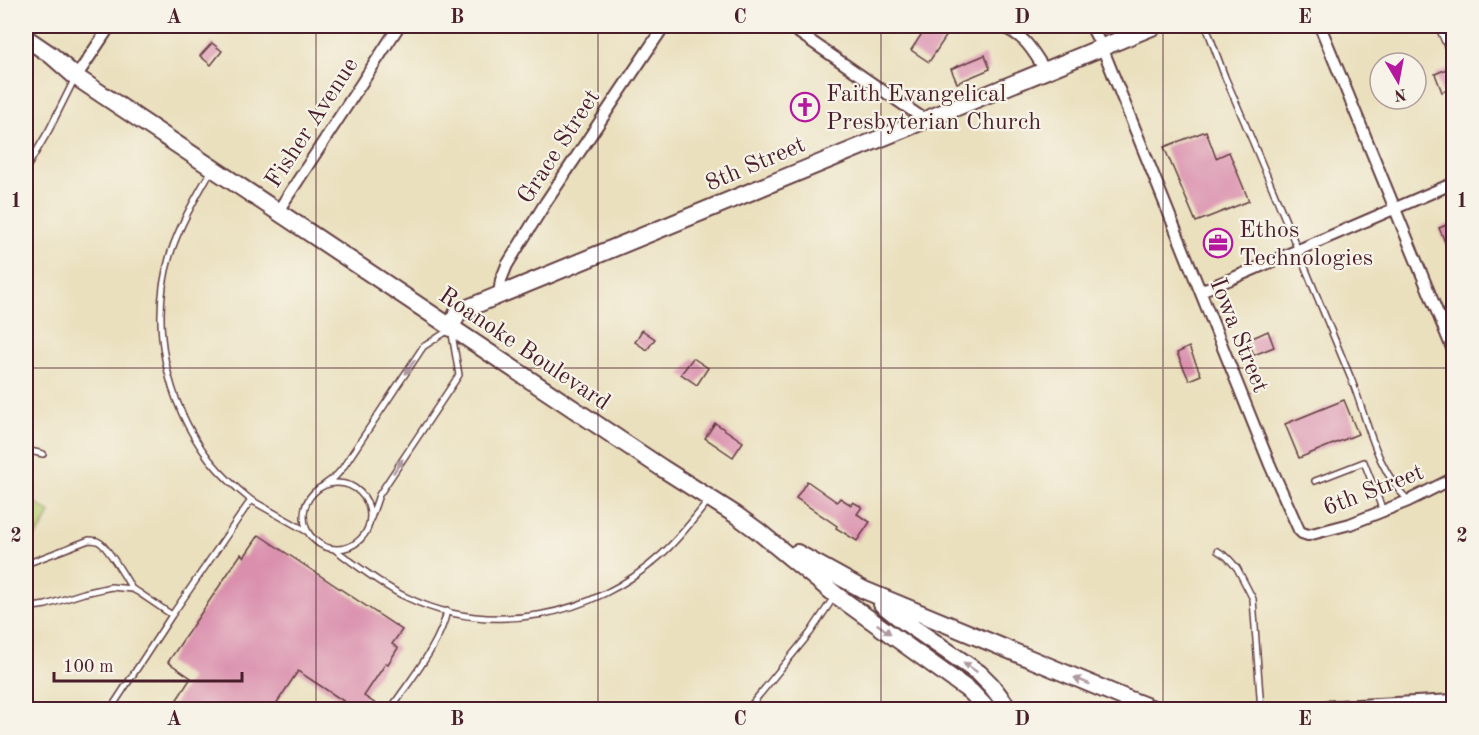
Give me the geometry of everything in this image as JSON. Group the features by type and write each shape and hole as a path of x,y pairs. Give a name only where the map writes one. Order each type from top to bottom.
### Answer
{"main road":[{"name":"8th Street","path":"451,328 459,312 1154,26"},
{"name":"Roanoke Boulevard","path":"26,38 51,55 76,77 758,531 836,595 952,677 988,710"},
{"path":"758,531 864,590 1156,710"},
{"path":"864,590 978,674 991,685 1010,710"},
{"path":"1320,710 1396,708 1454,703"}],"street":[{"path":"76,77 110,26"},
{"name":"Fisher Avenue","path":"278,211 399,26"},
{"name":"Grace Street","path":"499,295 501,280 507,265 546,202 664,26"},
{"path":"789,26 924,119"},
{"path":"1001,26 1028,43 1045,70"},
{"name":"Iowa Street","path":"1091,26 1102,47 1273,471"},
{"path":"1320,26 1454,352"},
{"path":"1200,291 1454,183"},
{"name":"6th Street","path":"1273,471 1299,530 1308,535 1350,524 1408,501 1454,478"}],"lane":[{"path":"1206,26 1357,394 1382,463 1391,481 1408,501"},
{"path":"1438,26 1454,62"},
{"path":"26,169 76,77"},
{"path":"212,168 187,214 168,263 161,318 163,352 181,412 198,443 222,474 251,500 308,532"},
{"path":"324,486 342,469 423,347 451,328 459,375 379,495 363,538 345,548 334,549"},
{"path":"26,450 43,454"},
{"path":"1315,481 1364,462 1383,511"},
{"path":"371,518 370,506 365,496 346,483 335,482 314,492 307,501 304,512 308,532 315,541 334,549 396,592 447,611 487,618 526,617 569,609 591,601 627,582 662,555 710,499"},
{"path":"110,710 251,500"},
{"path":"26,564 89,540 96,540 104,546 132,589"},
{"path":"1218,551 1237,568 1253,599 1261,710"},
{"path":"747,710 810,633 848,581"},
{"path":"26,608 46,605 111,587 132,589 172,615"},
{"path":"390,710 438,639 447,611"}],"green space":[{"path":"26,496 50,513 42,528 26,547"}],"building":[{"path":"927,26 946,26 951,29 929,62 911,50"},
{"path":"212,43 222,51 211,65 200,56"},
{"path":"985,55 990,69 957,83 951,69"},
{"path":"1449,68 1454,79 1454,88 1442,92 1435,74"},
{"path":"1206,131 1216,158 1229,152 1249,201 1196,222 1164,147"},
{"path":"1454,222 1454,261 1453,261 1439,228"},
{"path":"642,330 655,339 647,350 635,342"},
{"path":"1268,331 1274,347 1254,355 1248,340"},
{"path":"1189,347 1201,375 1189,380 1177,353"},
{"path":"693,358 708,368 697,385 681,374"},
{"path":"1344,400 1358,434 1299,458 1285,424"},
{"path":"715,423 743,442 733,457 705,438"},
{"path":"807,481 837,502 840,498 851,505 853,502 862,507 857,514 870,522 857,541 796,498"},
{"path":"259,535 402,630 392,644 398,648 364,696 385,710 344,710 348,704 298,671 272,710 170,710 191,678 168,662 241,554 244,557"}],"place":[{"name":"Faith Evangelical Presbyterian Church","path":"805,107"},
{"name":"Ethos Technologies","path":"1218,243"}]}
